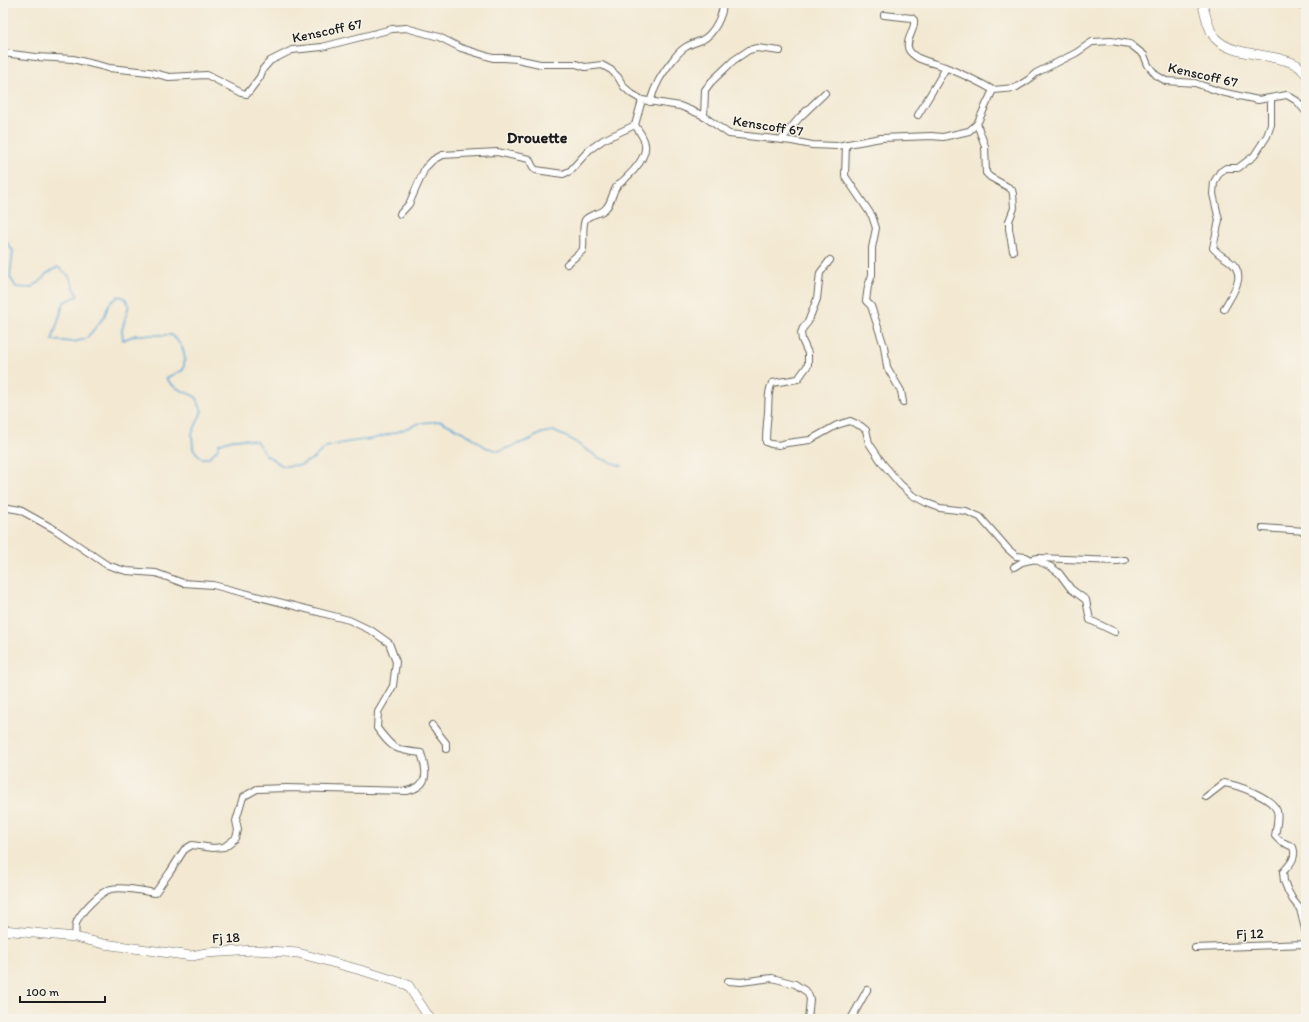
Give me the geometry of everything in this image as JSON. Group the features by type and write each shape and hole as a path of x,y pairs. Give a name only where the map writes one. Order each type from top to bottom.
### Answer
{"street":[{"path":"650,102 654,88 660,77 681,50 704,38 718,22 723,9 723,3"},
{"path":"1202,3 1209,27 1215,37 1224,45 1246,52 1286,61 1298,66 1306,74"},
{"path":"1296,3 1306,4"},
{"path":"884,15 912,18 914,20 915,23 909,38 909,49 912,54 981,82 993,90 977,124 985,146 986,173 1012,190 1014,208 1009,221 1009,229 1013,251"},
{"name":"Kenscoff 67","path":"3,53 73,59 109,68 149,72 169,77 207,75 242,93 247,94 270,61 292,50 322,47 392,29 406,28 439,37 461,48 494,58 517,59 540,64 576,64 586,67 602,64 618,77 628,91 642,100 680,106 704,117 729,134 782,139 812,145 837,146 881,138 949,136 969,131 977,124"},
{"name":"Kenscoff 67","path":"993,90 1015,88 1036,73 1076,53 1092,42 1111,41 1130,44 1144,55 1148,65 1156,75 1166,82 1195,83 1221,92 1258,100 1287,95 1297,101 1306,112"},
{"path":"704,117 705,90 734,60 749,50 757,48 780,51"},
{"path":"918,115 946,68"},
{"path":"782,139 799,118 825,93"},
{"path":"1224,309 1240,275 1235,266 1219,255 1213,248 1219,220 1213,194 1214,182 1220,172 1226,168 1238,168 1254,156 1267,136 1271,125 1271,98"},
{"path":"400,214 409,204 425,168 433,160 442,155 497,152 529,159 536,170 563,174 570,171 589,150 603,140 635,125 642,100"},
{"path":"567,264 582,251 584,223 586,219 589,216 602,212 607,208 617,185 628,177 644,154 645,144 642,135 635,125"},
{"path":"846,144 845,176 872,216 876,228 872,248 872,275 868,286 866,301 871,306 882,340 887,367 901,391 903,402"},
{"path":"830,260 820,273 817,299 808,322 801,333 802,340 808,353 808,365 798,379 772,383 768,391 769,401 766,442 778,445 810,440 837,425 850,421 861,426 866,430 869,443 883,464 900,484 912,495 940,508 966,511 980,517 1016,556 1026,557 1051,567 1059,573 1071,589 1086,600 1090,620 1115,632"},
{"path":"3,507 20,510 54,529 106,565 126,571 156,573 183,583 213,585 349,620 372,631 389,643 396,662 393,686 378,712 377,728 390,745 396,749 421,753 426,772 425,780 421,785 414,790 407,791 287,788 257,789 243,797 236,821 238,830 236,838 224,847 213,848 192,845 184,850 155,893 111,888 84,910 76,924 75,937"},
{"path":"1263,528 1306,531"},
{"path":"1014,567 1022,562 1038,558 1125,560"},
{"path":"432,725 446,743 446,749"},
{"path":"1206,797 1224,783 1234,785 1259,795 1276,810 1275,836 1280,841 1293,847 1295,852 1294,858 1283,872 1284,881 1293,900 1300,909 1306,933"},
{"name":"Fj 18","path":"3,930 75,937 104,944 192,956 206,953 255,950 298,953 364,971 408,986 430,1019"},
{"name":"Fj 12","path":"1195,948 1306,944"},
{"path":"728,981 741,982 772,978 795,984 807,992 810,999 808,1019"},
{"path":"851,1019 867,990"},
{"path":"637,1019 659,1019"}],"waterway":[{"path":"3,237 13,251 10,277 16,287 30,288 40,282 46,274 58,267 69,276 78,296 64,302 52,340 73,342 86,339 104,317 109,304 119,296 125,298 129,305 122,330 123,340 136,335 172,335 176,339 184,351 185,359 183,370 166,378 176,388 196,397 202,411 192,434 193,449 201,458 208,458 217,450 219,444 233,439 241,439 256,441 266,455 283,466 301,465 314,458 326,447 372,439 397,432 420,423 441,421 472,437 485,447 499,451 529,440 542,433 553,431 569,438 599,458 622,466"}],"district":[{"name":"Drouette","path":"537,137"}]}
